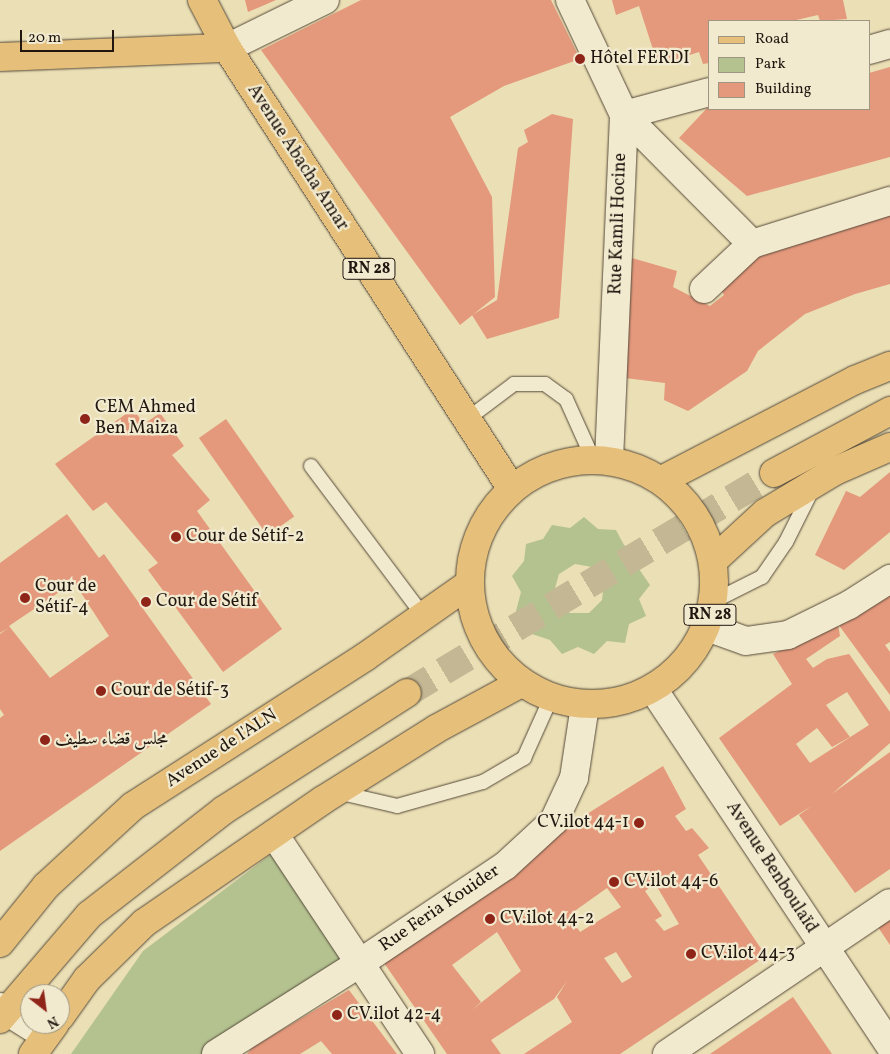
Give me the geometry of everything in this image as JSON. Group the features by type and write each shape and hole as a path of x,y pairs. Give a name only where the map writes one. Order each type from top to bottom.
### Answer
{"main road":[{"name":"Avenue Abacha Amar","path":"202,0 226,48 512,489"},
{"path":"0,57 226,48"},
{"path":"662,480 854,380 890,366"},
{"path":"774,473 890,411"},
{"path":"714,560 765,513 815,483 890,447"},
{"name":"RN 28","path":"601,460 637,467 662,480 691,509 704,529 714,560 714,600 706,627 694,651 675,672 653,689 620,702 585,705 551,698 521,682 494,656 476,622 469,584 474,549 489,516 512,489 537,472 564,462 601,460"},
{"name":"Avenue de l'ALN","path":"0,943 46,886 133,806 365,657 469,584"},
{"path":"70,1003 87,979 144,923 336,792 436,729 521,682"},
{"path":"2,1019 88,915 224,810 407,694"}],"street":[{"path":"226,48 325,0"},
{"name":"Rue Kamli Hocine","path":"570,0 624,115 601,460"},
{"path":"870,50 890,44"},
{"path":"708,92 624,115 752,244"},
{"path":"704,289 752,244 890,202"},
{"path":"706,627 746,641 788,635 849,605 890,578"},
{"name":"Avenue Benboulaïd","path":"653,689 890,1046"},
{"name":"Rue Feria Kouider","path":"216,1054 360,963 505,866 554,821 574,778 585,705"},
{"path":"274,834 420,1054"},
{"path":"667,1054 890,903"},
{"path":"2,1019 20,1024"}],"lane":[{"path":"466,420 514,384 545,384 566,399 601,460"},
{"path":"311,466 423,615"},
{"path":"714,600 762,577 786,542 815,483"},
{"path":"336,792 397,806 483,782 524,758 551,698"}],"green space":[{"path":"584,517 598,529 616,530 624,545 639,552 639,569 650,585 639,599 646,616 629,624 625,643 607,641 594,654 578,647 562,654 550,640 532,634 530,618 516,611 521,592 512,576 524,561 526,544 543,539 552,525 570,528","holes":["575,564 592,567 604,582 602,600 589,613 570,613 562,608 554,592 559,574"]},
{"path":"275,851 354,964 216,1054 71,1054 143,951"}],"building":[{"path":"245,0 276,0 248,12"},
{"path":"361,0 551,0 580,59 504,86 450,117 492,197 495,297 460,325 261,50"},
{"path":"612,0 843,0 847,19 820,20 818,15 796,20 708,20 708,63 703,64 699,52 658,65 639,6 616,15"},
{"path":"890,67 890,157 747,196 679,138 708,107 708,110 870,110 870,73"},
{"path":"552,114 573,119 559,318 487,339 472,315 497,300 518,148 528,142 524,130"},
{"path":"890,210 890,284 855,294 805,314 758,351 747,371 688,411 664,400 665,383 625,378 632,258 677,271 673,287 710,306 724,295 717,282 761,247"},
{"name":"Cour de Sétif-2","path":"133,409 144,424 160,413 184,446 172,455 210,500 197,511 282,629 223,672 148,570 158,563 106,502 93,511 55,464"},
{"path":"226,419 294,516 267,535 199,438"},
{"path":"890,472 890,532 844,570 815,555 846,491 860,497"},
{"name":"Cour de Sétif-3","path":"67,514 99,558 104,554 211,704 0,851 0,718 4,715 0,709 0,634 8,628 0,633 0,563","holes":["74,582 109,636 50,678 9,626"]},
{"path":"890,594 890,642 885,645 890,652 890,695 838,624"},
{"path":"838,624 840,636 806,659 813,668 827,659 849,654 890,712 890,743 832,794 890,752 890,869 855,893 799,815 813,805 780,826 719,738 792,684 773,654","holes":["847,692 869,725 810,763 796,744 817,728 832,747 850,737 826,705"]},
{"path":"663,766 686,809 675,816 686,831 692,828 709,848 698,855 766,956 620,1054 524,1054 572,1022 557,997 567,981 554,999 491,1040 501,1054 447,1054 382,960 587,814","holes":["675,870 656,885 679,924 664,931 655,920 662,916 645,891","607,888 621,907 580,932 569,915","497,932 521,971 472,1010 481,1002 452,965","616,952 632,977 622,983 604,958"]},
{"path":"890,910 890,945 874,921"},
{"name":"CV.ilot 42-4","path":"349,990 397,1054 332,1054 321,1041 300,1054 247,1054 253,1047"},
{"path":"793,997 832,1054 710,1054"}],"tunnel":[{"path":"407,693 774,473"}],"place":[{"name":"Hôtel FERDI","path":"580,59"},
{"name":"CEM Ahmed Ben Maiza","path":"85,419"},
{"name":"Cour de Sétif-2","path":"176,537"},
{"name":"Cour de Sétif-4","path":"25,598"},
{"name":"Cour de Sétif","path":"146,602"},
{"name":"Cour de Sétif-3","path":"101,691"},
{"name":"مجلس قضاء سطيف","path":"45,740"},
{"name":"CV.ilot 44-1","path":"639,823"},
{"name":"CV.ilot 44-6","path":"614,882"},
{"name":"CV.ilot 44-2","path":"490,919"},
{"name":"CV.ilot 44-3","path":"691,954"},
{"name":"CV.ilot 42-4","path":"337,1015"}]}
